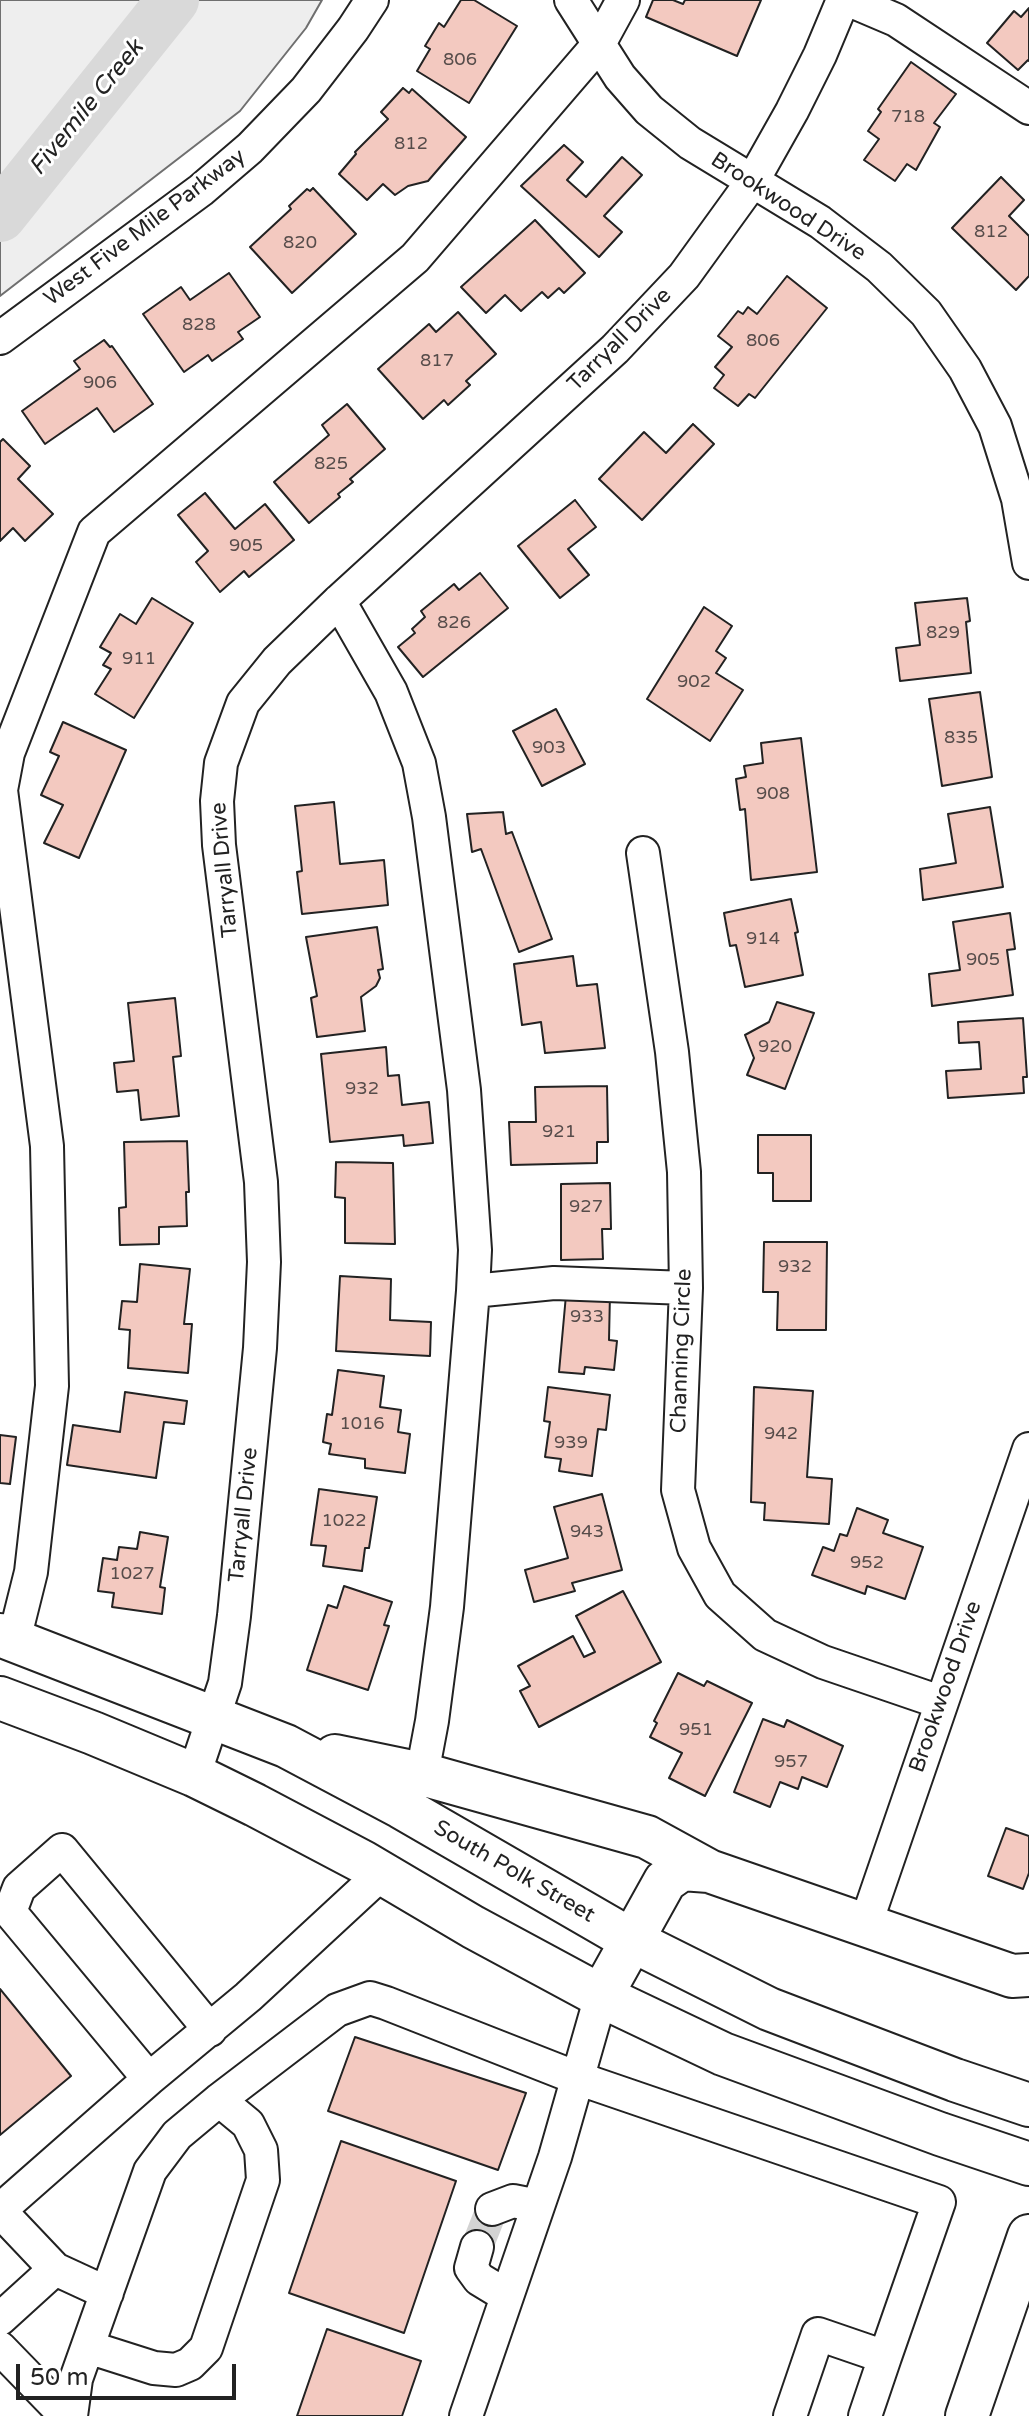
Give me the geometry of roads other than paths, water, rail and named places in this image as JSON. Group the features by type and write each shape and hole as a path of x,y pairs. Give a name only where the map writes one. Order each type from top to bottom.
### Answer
{"main road":[{"name":"South Polk Street","path":"7,1637 286,1746 401,1807 631,1940 769,2009 1029,2105"},
{"path":"0,1698 194,1775 255,1805 601,1996 723,2054 1029,2164"},
{"path":"286,1746 422,1774 647,1837 709,1871 1023,1980"},
{"path":"601,1996 665,1881 682,1869 709,1871"},
{"path":"967,2416 1029,2236"}],"street":[{"name":"West Five Mile Parkway","path":"0,338 201,190 250,148 306,90 372,0"},
{"name":"Brookwood Drive","path":"571,0 620,77 649,110 690,143 820,222 879,267 926,313 965,369 995,426 1018,499 1029,563"},
{"path":"7,1637 31,1572 52,1386 47,1146 1,790 8,753 94,532 415,258 599,44 623,0"},
{"path":"846,0 896,20 1029,108"},
{"name":"Tarryall Drive","path":"194,1775 225,1683 260,1348 264,1262 261,1182 219,845 217,801 221,763 243,703 277,661 615,349 684,276 752,182 792,111 846,0"},
{"path":"339,601 391,692 419,763 464,1090 475,1250 473,1291 447,1607 422,1774"},
{"name":"Channing Circle","path":"643,853 672,1052 683,1157 686,1288 678,1490 694,1548 720,1595 765,1635 823,1662 940,1702"},
{"path":"473,1291 554,1283 686,1288"},
{"name":"Brookwood Drive","path":"865,1926 1029,1449"},
{"path":"149,2079 10,1912 19,1888 62,1850 210,2030"},
{"path":"107,2293 55,2269 0,2210 149,2079 210,2030 382,1873"},
{"path":"466,2416 538,2206 601,1996"},
{"path":"68,2416 76,2379 150,2171 177,2135 219,2100 337,2010 370,1998 577,2078 939,2202 865,2416"},
{"path":"88,2347 154,2368 176,2370 190,2364 206,2348 263,2180 261,2150 248,2124 219,2100"},
{"path":"492,2209 513,2201 538,2206"},
{"path":"477,2247 471,2268 479,2279 507,2296"},
{"path":"0,2319 55,2269"},
{"path":"790,2416 818,2334 885,2357"},
{"path":"0,2348 68,2416"}],"waterway":[{"name":"Fivemile Creek","path":"0,216 173,0"}],"tunnel":[{"path":"477,2247 492,2209"}]}
